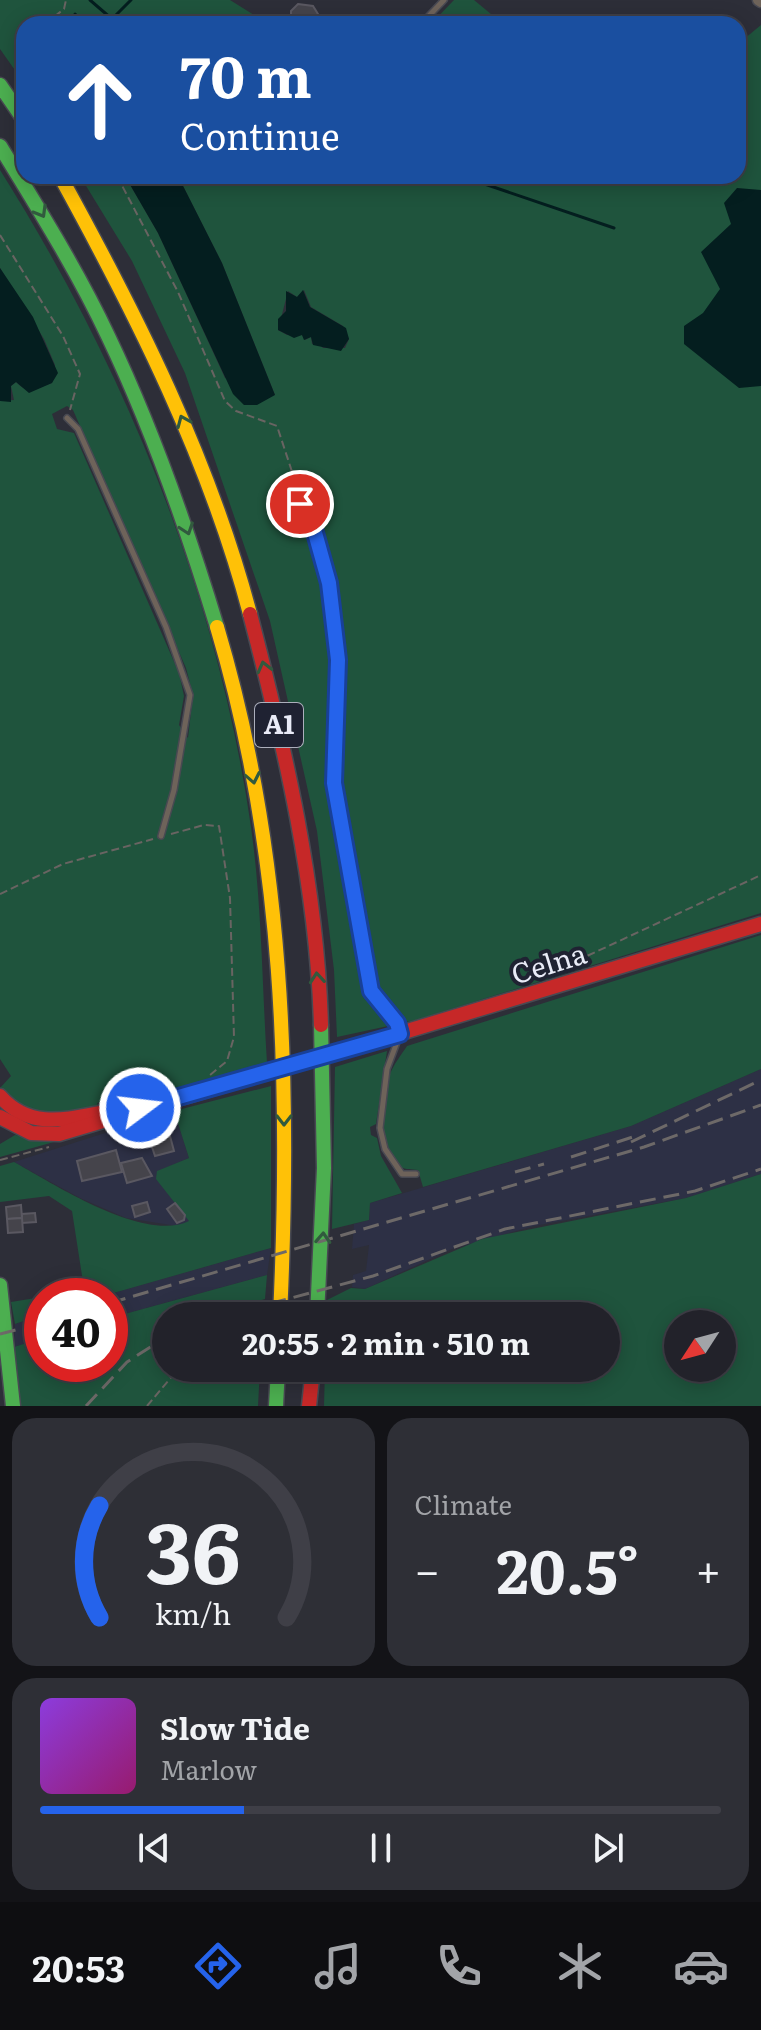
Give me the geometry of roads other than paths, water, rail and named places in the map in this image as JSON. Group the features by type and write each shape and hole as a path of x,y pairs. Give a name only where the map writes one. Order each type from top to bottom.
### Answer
{"main road":[{"path":"0,85 16,108"},
{"name":"A1","path":"0,146 16,173"},
{"name":"A1","path":"23,184 75,272 148,424 197,558 240,714 258,801 279,968 284,1103 280,1302"},
{"name":"A1","path":"64,184 131,304 193,444 240,576 283,743 309,899 320,1016 325,1171 318,1302"},
{"name":"Celna","path":"4,1118 31,1133 59,1134 761,924"},
{"path":"0,1096 4,1118"},
{"path":"0,1285 13,1406"},
{"path":"276,1406 277,1382"},
{"path":"309,1406 312,1382"}],"lane":[{"path":"429,16 444,0"},
{"path":"67,418 78,429 166,627 190,695 174,790 161,836"},
{"path":"300,504 312,522 329,583 338,660 334,783 371,991 397,1023 400,1034 387,1069 380,1128 394,1166 402,1174 416,1174"}],"waterway":[{"path":"90,0 109,16"},
{"path":"115,16 131,0"},
{"path":"485,184 614,228"}],"railway":[{"path":"631,1142 761,1080"},
{"path":"128,1298 644,1147 761,1105"},
{"path":"571,1157 639,1135"},
{"path":"515,1172 544,1164"},
{"path":"276,1302 373,1276 505,1229 695,1191 761,1169"},
{"path":"0,1334 24,1328"},
{"path":"86,1406 127,1362 152,1346"}]}
